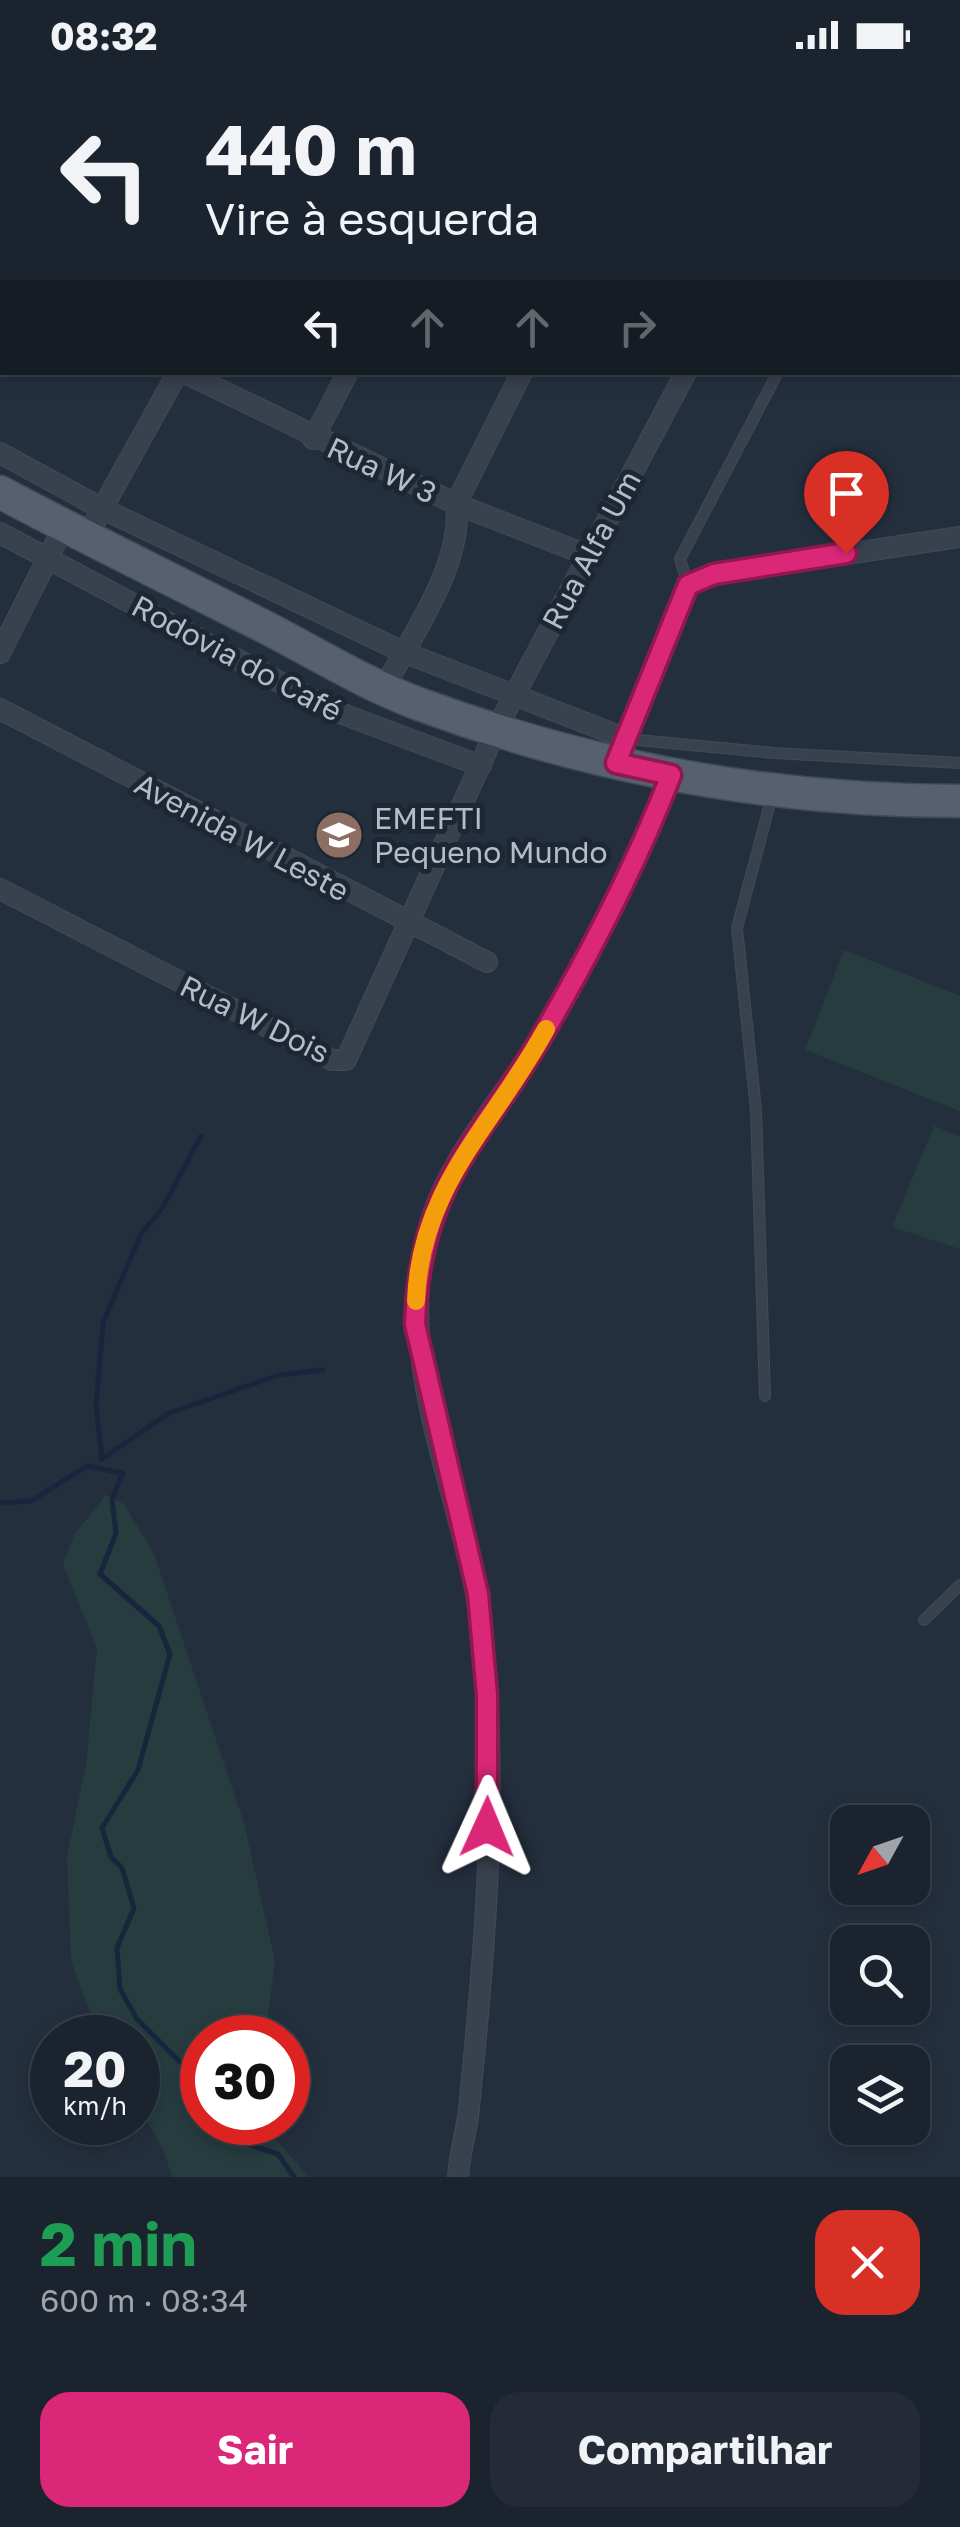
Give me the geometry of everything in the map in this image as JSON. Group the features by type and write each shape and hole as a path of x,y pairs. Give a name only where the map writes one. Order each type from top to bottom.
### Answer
{"main road":[{"path":"0,492 84,524 416,703 497,728 622,751 671,775 774,790 959,804"}],"street":[{"path":"0,653 48,558 84,524 178,375"},
{"name":"Rua W 3","path":"186,375 456,504 587,555"},
{"path":"313,439 346,375"},
{"path":"384,688 452,556 459,525 456,504 520,375"},
{"name":"Rua Alfa Um","path":"497,728 684,375"},
{"path":"0,453 84,524 515,694 622,751 688,585 714,574 751,567 960,537"},
{"name":"Rodovia do Café","path":"0,534 332,710 480,766"},
{"name":"Avenida W Leste","path":"0,709 408,925 487,962"},
{"name":"Rua W Dois","path":"0,889 340,1062 352,1056 497,728"},
{"path":"458,2177 483,1936 487,1695 478,1594 422,1368 415,1324 416,1288 432,1212 448,1176 541,1037 643,846 671,775"}],"lane":[{"path":"688,585 680,559 776,375"},
{"path":"622,751 960,763"},
{"path":"765,1396 756,1110 737,928 774,790"},
{"path":"924,1620 960,1585"}],"green space":[{"path":"844,950 960,996 960,1111 805,1050"},
{"path":"934,1126 960,1136 960,1249 892,1227"},
{"path":"106,1495 124,1504 154,1554 244,1823 275,1961 268,2015 180,2015 180,2145 280,2145 309,2177 172,2177 160,2144 160,2015 91,2015 71,1961 67,1856 86,1765 97,1648 63,1565 74,1535"}],"waterway":[{"path":"102,1459 96,1405 103,1323 141,1234 163,1207 201,1136"},
{"path":"102,1459 169,1413 279,1375 323,1370"},
{"path":"0,1503 31,1501 87,1466 123,1473 112,1499 116,1533 100,1574 159,1626 170,1654 138,1770 102,1828 111,1857 122,1868 134,1908 117,1948 120,1989 137,2019 180,2062"},
{"path":"250,2145 278,2154 294,2177"}],"slow traffic":[{"path":"416,1301 424,1242 448,1176 546,1029"}],"place":[{"name":"EMEFTI Pequeno Mundo","path":"339,835"}],"route":[{"path":"487,1827 487,1695 478,1594 422,1368 415,1324 416,1288 432,1212 448,1176 541,1037 643,846 671,775 616,763 688,585 714,574 846,553"}]}
